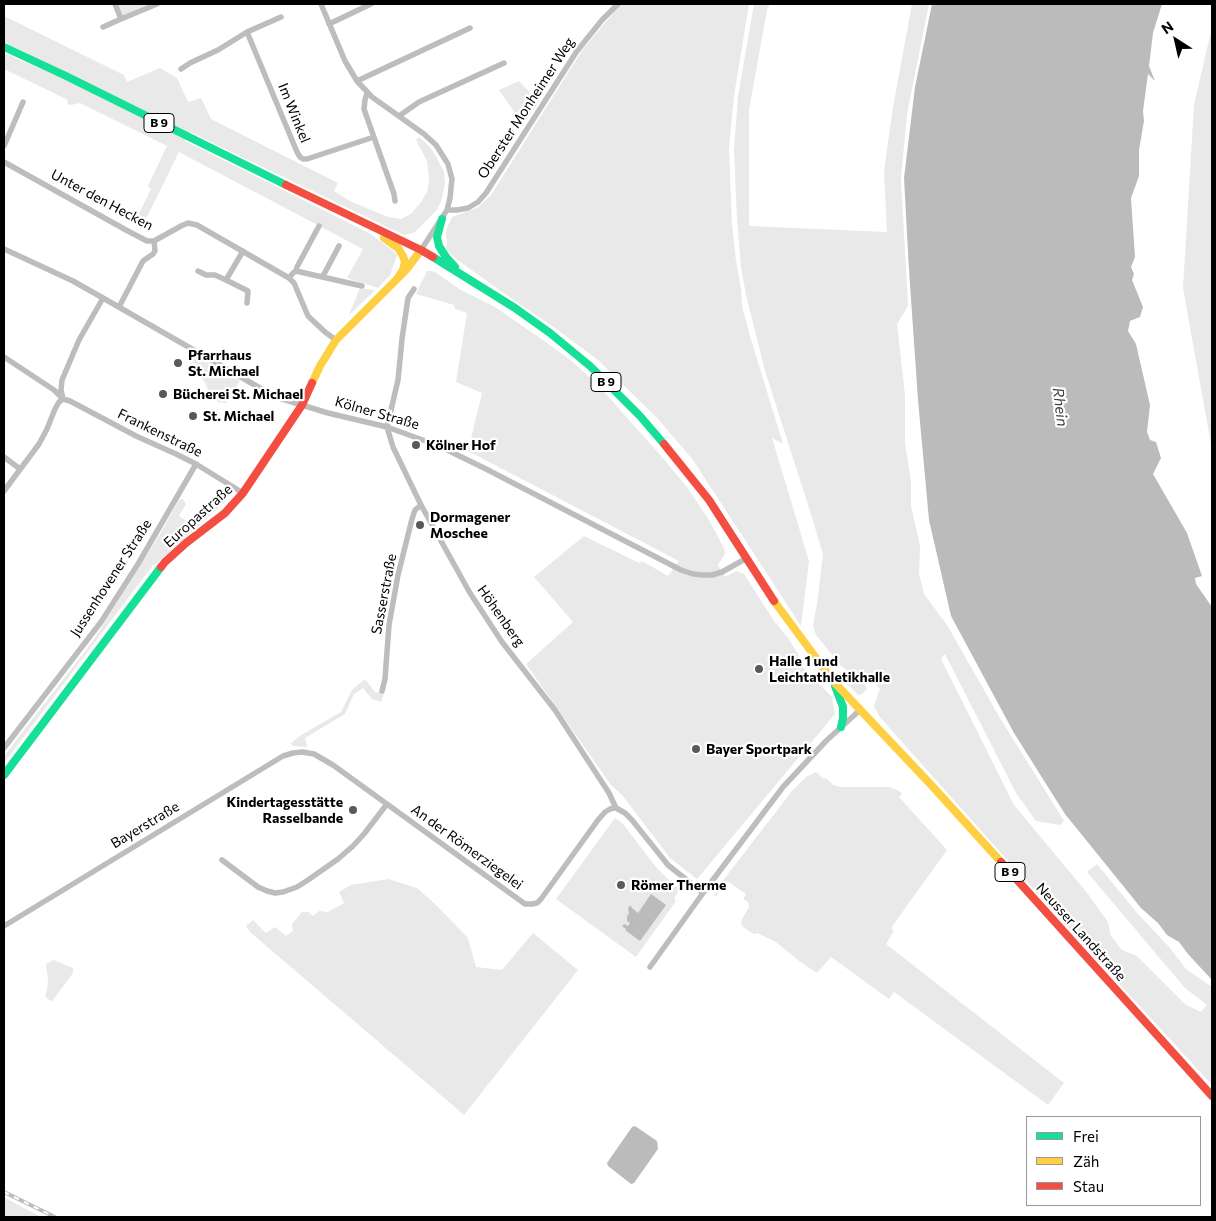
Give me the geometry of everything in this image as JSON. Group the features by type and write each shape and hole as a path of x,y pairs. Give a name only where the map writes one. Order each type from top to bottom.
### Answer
{"main road":[{"name":"B 9","path":"4,47 421,250 515,308 550,333 590,366 660,438 709,500 784,616 833,681 860,710"},
{"path":"442,219 437,237 439,246 446,257 465,276"},
{"path":"373,228 380,236 402,252 405,262 403,270 397,279"},
{"name":"Europastraße","path":"4,775 165,562 225,513 243,493 302,405 320,366 336,340 412,264 421,250"},
{"path":"833,681 843,707 841,726"},
{"name":"Neusser Landstraße","path":"860,710 934,788 1212,1096"}],"street":[{"path":"115,4 121,19"},
{"path":"103,27 157,4"},
{"path":"321,4 345,62 356,81 367,93 436,144 448,164 452,179 447,210 421,250"},
{"path":"329,24 371,4"},
{"name":"Oberster Monheimer Weg","path":"447,210 468,208 486,194 577,51 602,20 618,4"},
{"path":"181,69 218,50 247,32 281,17"},
{"path":"356,81 470,28"},
{"name":"Im Winkel","path":"247,32 300,157 307,159 374,137"},
{"path":"399,116 418,102 504,63"},
{"path":"367,93 364,100 364,109 394,194 394,201"},
{"path":"4,146 23,102"},
{"name":"Unter den Hecken","path":"4,162 147,240 154,241 181,226 193,223 289,278"},
{"path":"319,226 296,271 289,278 294,283 308,316 336,340"},
{"path":"119,307 143,261 155,251 154,241"},
{"path":"322,276 339,246"},
{"name":"Kölner Straße","path":"4,249 73,281 267,392 302,405 387,427 439,446 681,570 693,574 712,574 722,572 747,558"},
{"path":"226,280 243,251"},
{"path":"198,271 206,275 215,275 248,291 248,303"},
{"path":"296,271 362,286"},
{"path":"387,427 398,380 408,298 414,289"},
{"path":"4,491 39,444 55,409 59,402 63,400 62,380 69,362 103,298"},
{"name":"Frankenstraße","path":"4,357 54,390 63,400 70,401 196,464 243,493"},
{"name":"Höhenberg","path":"387,427 393,447 421,505 470,593 502,642 556,710 609,793 616,808"},
{"path":"4,457 20,469"},
{"name":"Jussenhovener Straße","path":"4,748 102,622 196,464"},
{"name":"Sasserstraße","path":"382,692 385,679 389,626 398,575 412,519 415,510 421,505"},
{"path":"650,967 703,893 783,788 841,726 860,710"},
{"name":"Bayerstraße","path":"4,926 283,756 293,752 302,752"},
{"name":"An der Römerziegelei","path":"302,752 314,754 322,758 525,904 537,903 541,900 602,814 616,808"},
{"path":"222,860 258,887 275,893 283,892 297,887 345,852 364,834 387,804"},
{"path":"616,808 625,812 668,865 703,893"}],"shaded area":[{"path":"117,4 148,4 122,16"},
{"path":"621,4 749,4 734,96 730,136 732,224 742,306 783,444 772,438 809,561 801,626 693,460 658,419 598,360 455,258 448,252 446,247 447,228 452,217 477,208 491,195 583,49"},
{"path":"754,4 770,4 767,10 749,110 749,226 887,232 884,172 892,113 912,4 929,4 907,114 901,178 908,306 897,324 905,395 905,443 911,481 911,506 920,545 919,573 924,594 947,625 1000,718 1064,821 1060,825 1036,821 1016,793 945,654 941,659 1014,805 1088,894 1108,922 1111,936 1122,950 1137,956 1186,1005 1201,1012 1207,1005 1185,988 1087,872 1097,864 1186,969 1212,987 1212,1085 1040,897 879,716 874,706 880,689 871,678 865,674 852,674 842,667 816,635 813,626 823,554 765,371 741,267 734,149 738,96"},
{"path":"4,16 124,75 127,82 160,68 177,78 188,102 201,98 211,119 338,183 334,191 352,202 388,217 401,219 411,214 427,192 429,179 427,161 416,140 419,137 430,147 444,172 445,184 441,202 436,211 415,232 404,235 190,132 185,141 369,233 397,255 390,275 378,288 347,278 363,249 179,152 141,229 134,224 151,189 148,186 167,146 80,103 67,104 68,100 4,69 4,53 59,77 169,131 172,124 4,42"},
{"path":"1212,27 1212,450 1183,288 1194,105"},
{"path":"519,81 539,102 527,119 518,117 499,90"},
{"path":"427,271 435,272 461,290 495,307 573,362 598,385 687,487 709,520 724,548 725,554 718,565 725,577 737,571 744,574 774,621 788,638 801,659 801,664 791,655 832,697 835,714 697,879 670,858 622,795 611,785 526,664 573,622 534,577 584,536 639,563 642,561 668,576 679,561 468,451 482,393 456,382 467,313 455,309 454,305 416,294"},
{"path":"360,288 374,291 349,315"},
{"path":"196,356 240,381 229,400 225,403 217,402 217,397 209,392 202,378 198,376 200,369 192,362"},
{"path":"222,491 227,498 226,501 153,565 4,763 4,756 93,641 179,500 183,499 186,504 179,516 194,526 224,499"},
{"path":"840,671 849,679 865,684 867,689 861,695 858,695 838,673"},
{"path":"365,679 375,692 380,691 384,693 381,702 372,699 363,688 354,694 345,714 305,738 307,747 292,746 291,743 301,735 341,712 352,690"},
{"path":"816,772 833,785 841,787 889,787 899,791 902,794 899,797 947,850 891,928 894,931 886,944 1064,1083 1048,1105 894,992 889,999 831,957 817,973 776,942 746,929 741,923 749,907 748,902 743,899 746,894 727,881 714,897 718,887 792,791 806,777"},
{"name":"Römer Therme","path":"615,818 623,824 656,867 680,889 674,898 676,901 636,957 556,899"},
{"path":"388,879 417,888 436,905 468,938 476,967 502,970 533,933 578,970 464,1115 250,932 246,926 253,920 266,933 275,927 286,936 293,931 292,924 302,912 309,912 313,916 319,911 328,912 344,903 339,892 351,885"},
{"path":"51,959 73,968 73,973 52,1001 45,996 48,980 46,964 52,961"},
{"path":"4,1197 7,1199 41,1217 4,1217"}],"water":[{"name":"Rhein","path":"932,4 1162,4 1153,33 1149,66 1155,81 1148,74 1143,111 1144,121 1139,150 1139,176 1131,198 1135,257 1131,267 1134,274 1132,280 1143,307 1140,317 1130,321 1128,331 1136,344 1150,405 1147,432 1150,440 1156,442 1161,458 1153,474 1187,533 1202,576 1195,578 1196,584 1212,607 1212,980 1179,942 1167,935 1158,923 1141,908 1065,814 1014,733 951,616 929,520 918,400 904,178 915,87"},
{"path":"651,894 666,905 640,941 622,926 624,924 628,926 630,923 627,921 629,906 638,913"},
{"path":"635,1126 657,1141 658,1149 634,1183 631,1184 608,1166 607,1163 632,1127"}],"railway":[{"path":"4,1192 55,1217"}],"traffic: fast":[{"path":"4,47 286,185"},
{"path":"442,219 437,237 439,246 455,267"},
{"path":"433,257 515,308 550,333 590,366 640,416 664,444"},
{"path":"4,775 161,567"},
{"path":"835,686 843,707 841,727"}],"traffic: slow":[{"path":"384,238 398,248 405,262 403,270 397,279"},
{"path":"312,383 336,340 406,270 421,250"},
{"path":"774,601 833,681 1001,862"}],"traffic: jam":[{"path":"286,185 433,257"},
{"path":"161,567 186,543 225,513 243,493 302,405 312,383"},
{"path":"664,444 709,500 774,601"},
{"path":"1001,862 1212,1096"}],"place":[{"name":"Pfarrhaus St. Michael","path":"178,363"},
{"name":"Bücherei St. Michael","path":"163,394"},
{"name":"St. Michael","path":"193,416"},
{"name":"Kölner Hof","path":"416,445"},
{"name":"Dormagener Moschee","path":"420,525"},
{"name":"Halle 1 und Leichtathletikhalle","path":"759,669"},
{"name":"Bayer Sportpark","path":"696,749"},
{"name":"Kindertagesstätte Rasselbande","path":"353,810"},
{"name":"Römer Therme","path":"621,885"}]}
